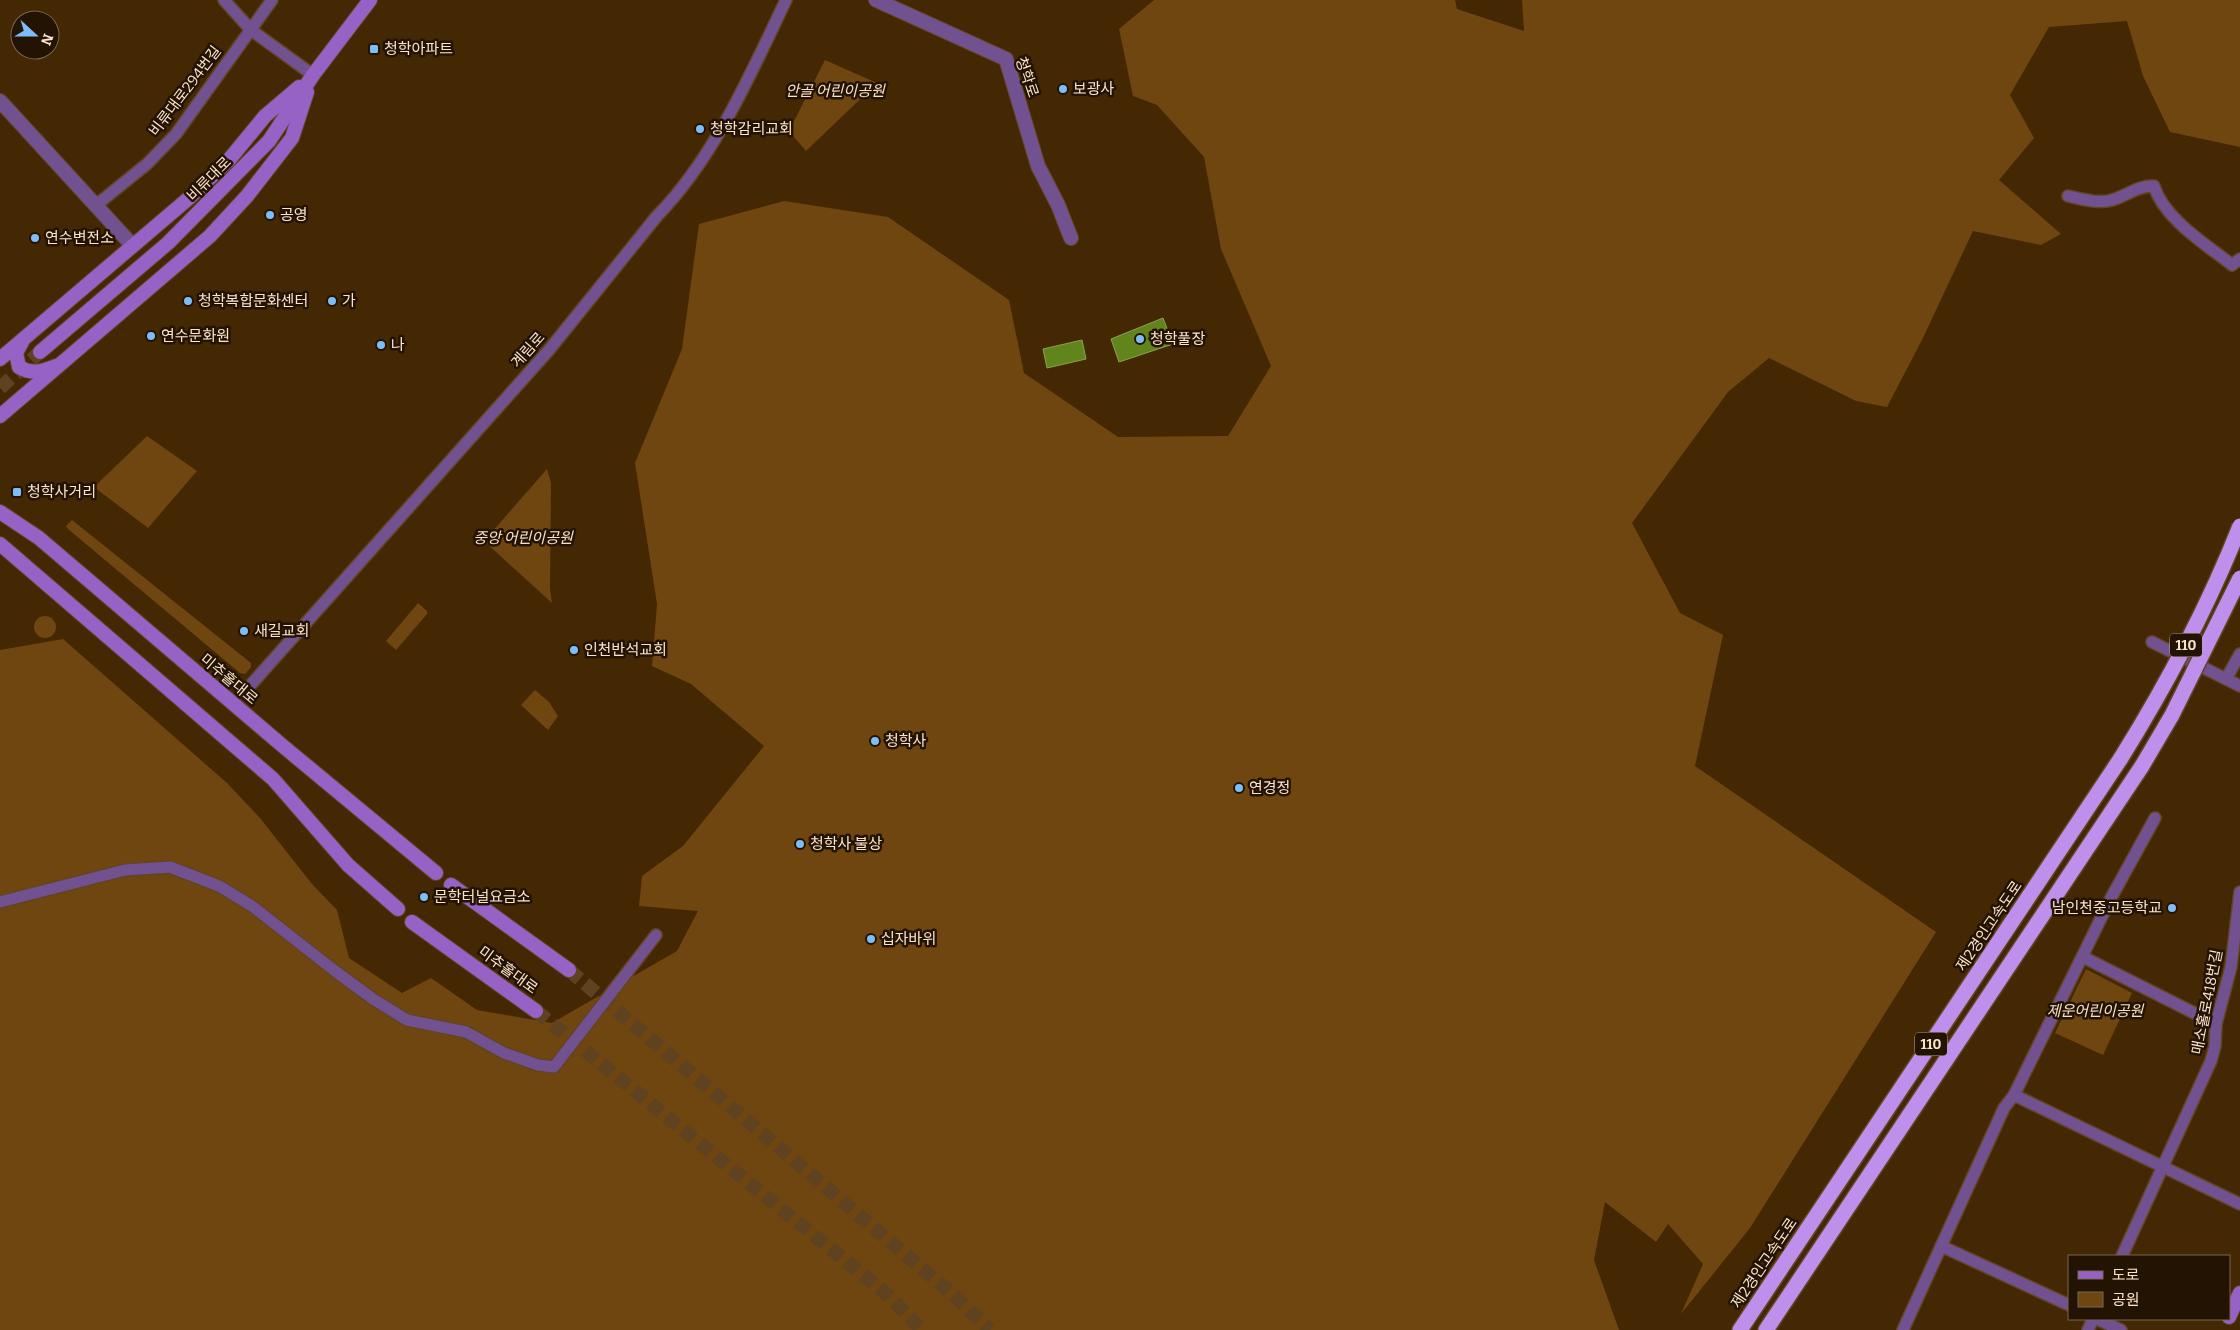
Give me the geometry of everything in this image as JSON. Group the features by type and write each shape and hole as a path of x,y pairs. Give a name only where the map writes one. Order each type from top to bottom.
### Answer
{"highway":[{"name":"제2경인고속도로","path":"1740,1330 2121,758 2172,672 2198,622 2240,526"},
{"name":"110","path":"1766,1330 2142,766 2180,699 2240,578"}],"main road":[{"name":"비류대로","path":"40,352 168,242 256,155 269,141 313,75 370,0"},
{"path":"0,359 189,198 228,161 265,116 313,75"},
{"path":"0,416 210,236 247,196 292,138 313,75"},
{"path":"24,340 16,353 19,367 26,371 35,372 62,364"},
{"name":"미추홀대로","path":"0,512 39,538 284,747 436,873"},
{"path":"0,544 273,779 348,864 398,909"},
{"path":"451,884 569,970"},
{"name":"미추홀대로","path":"412,922 536,1010"},
{"path":"2230,1314 2240,1294"}],"street":[{"path":"224,0 251,30 313,75"},
{"name":"비류대로294번길","path":"95,206 147,164 176,134 272,0"},
{"name":"계림로","path":"248,688 549,350 658,216 671,203 719,133 786,0"},
{"name":"청학로","path":"876,0 1006,59 1038,166 1058,205 1071,238"},
{"path":"0,101 132,245"},
{"path":"2068,196 2084,200 2109,201 2132,191 2154,186 2157,196 2188,232 2232,265 2240,259"},
{"path":"2152,642 2240,686"},
{"path":"2226,679 2240,654"},
{"path":"1903,1330 2004,1108 2014,1095 2112,898 2155,818"},
{"path":"0,902 125,870 170,867 219,886 252,906 373,999 407,1020 466,1032 504,1053 554,1067 656,935"},
{"name":"매소홀로418번길","path":"2122,1255 2211,1061 2216,1046 2216,1024 2235,969 2240,892"},
{"path":"2082,958 2216,1024"},
{"path":"2014,1095 2240,1204"},
{"path":"1941,1246 2068,1305"},
{"path":"2099,1320 2121,1330"}],"green space":[{"path":"1154,0 1455,0 1457,9 1524,31 1522,0 2240,0 2240,147 2170,132 2143,76 2127,21 2049,27 2010,95 2034,138 1999,180 2061,234 2041,245 1973,231 1922,340 1887,407 1856,401 1769,358 1728,392 1632,523 1680,613 1723,635 1695,766 1936,932 1750,1228 1681,1314 1703,1264 1668,1224 1656,1242 1605,1202 1594,1260 1619,1330 0,1330 0,650 63,639 227,783 260,818 312,884 337,910 349,958 402,993 431,978 477,1010 552,1023 677,951 698,911 639,906 642,876 683,846 764,746 691,684 652,666 657,604 635,463 682,349 699,224 784,201 888,217 1009,300 1024,373 1118,437 1228,436 1271,366 1221,249 1204,157 1157,105 1133,96 1119,29"},
{"name":"안골 어린이공원","path":"825,60 877,83 806,151 789,131"},
{"path":"147,436 197,471 148,528 94,487"},
{"name":"중앙 어린이공원","path":"547,469 551,483 550,588 552,603 484,541"},
{"path":"72,520 251,663 251,667 245,674 240,673 68,529 66,526"},
{"path":"418,603 427,611 427,614 396,650 386,641"},
{"path":"45,616 53,619 56,627 53,635 45,638 37,635 34,627 37,619"},
{"path":"535,690 549,702 558,716 548,730 521,705"},
{"name":"제운어린이공원","path":"2086,969 2132,993 2103,1055 2055,1033"}],"shaded area":[{"path":"1163,318 1173,344 1119,362 1111,339"},
{"path":"1082,340 1086,359 1047,368 1043,349"}],"tunnel":[{"path":"0,388 40,352"},
{"path":"569,970 957,1298 990,1330"},
{"path":"536,1011 889,1296 922,1330"}],"place":[{"name":"청학아파트","path":"374,49"},
{"name":"보광사","path":"1063,89"},
{"name":"청학감리교회","path":"700,129"},
{"name":"공영","path":"270,215"},
{"name":"연수변전소","path":"35,238"},
{"name":"청학복합문화센터","path":"188,301"},
{"name":"가","path":"332,301"},
{"name":"연수문화원","path":"151,336"},
{"name":"청학풀장","path":"1140,339"},
{"name":"나","path":"381,345"},
{"name":"청학사거리","path":"17,492"},
{"name":"새길교회","path":"244,631"},
{"name":"인천반석교회","path":"574,650"},
{"name":"청학사","path":"875,741"},
{"name":"연경정","path":"1239,788"},
{"name":"청학사 불상","path":"800,844"},
{"name":"문학터널요금소","path":"424,897"},
{"name":"남인천중고등학교","path":"2172,908"},
{"name":"십자바위","path":"871,939"}]}
